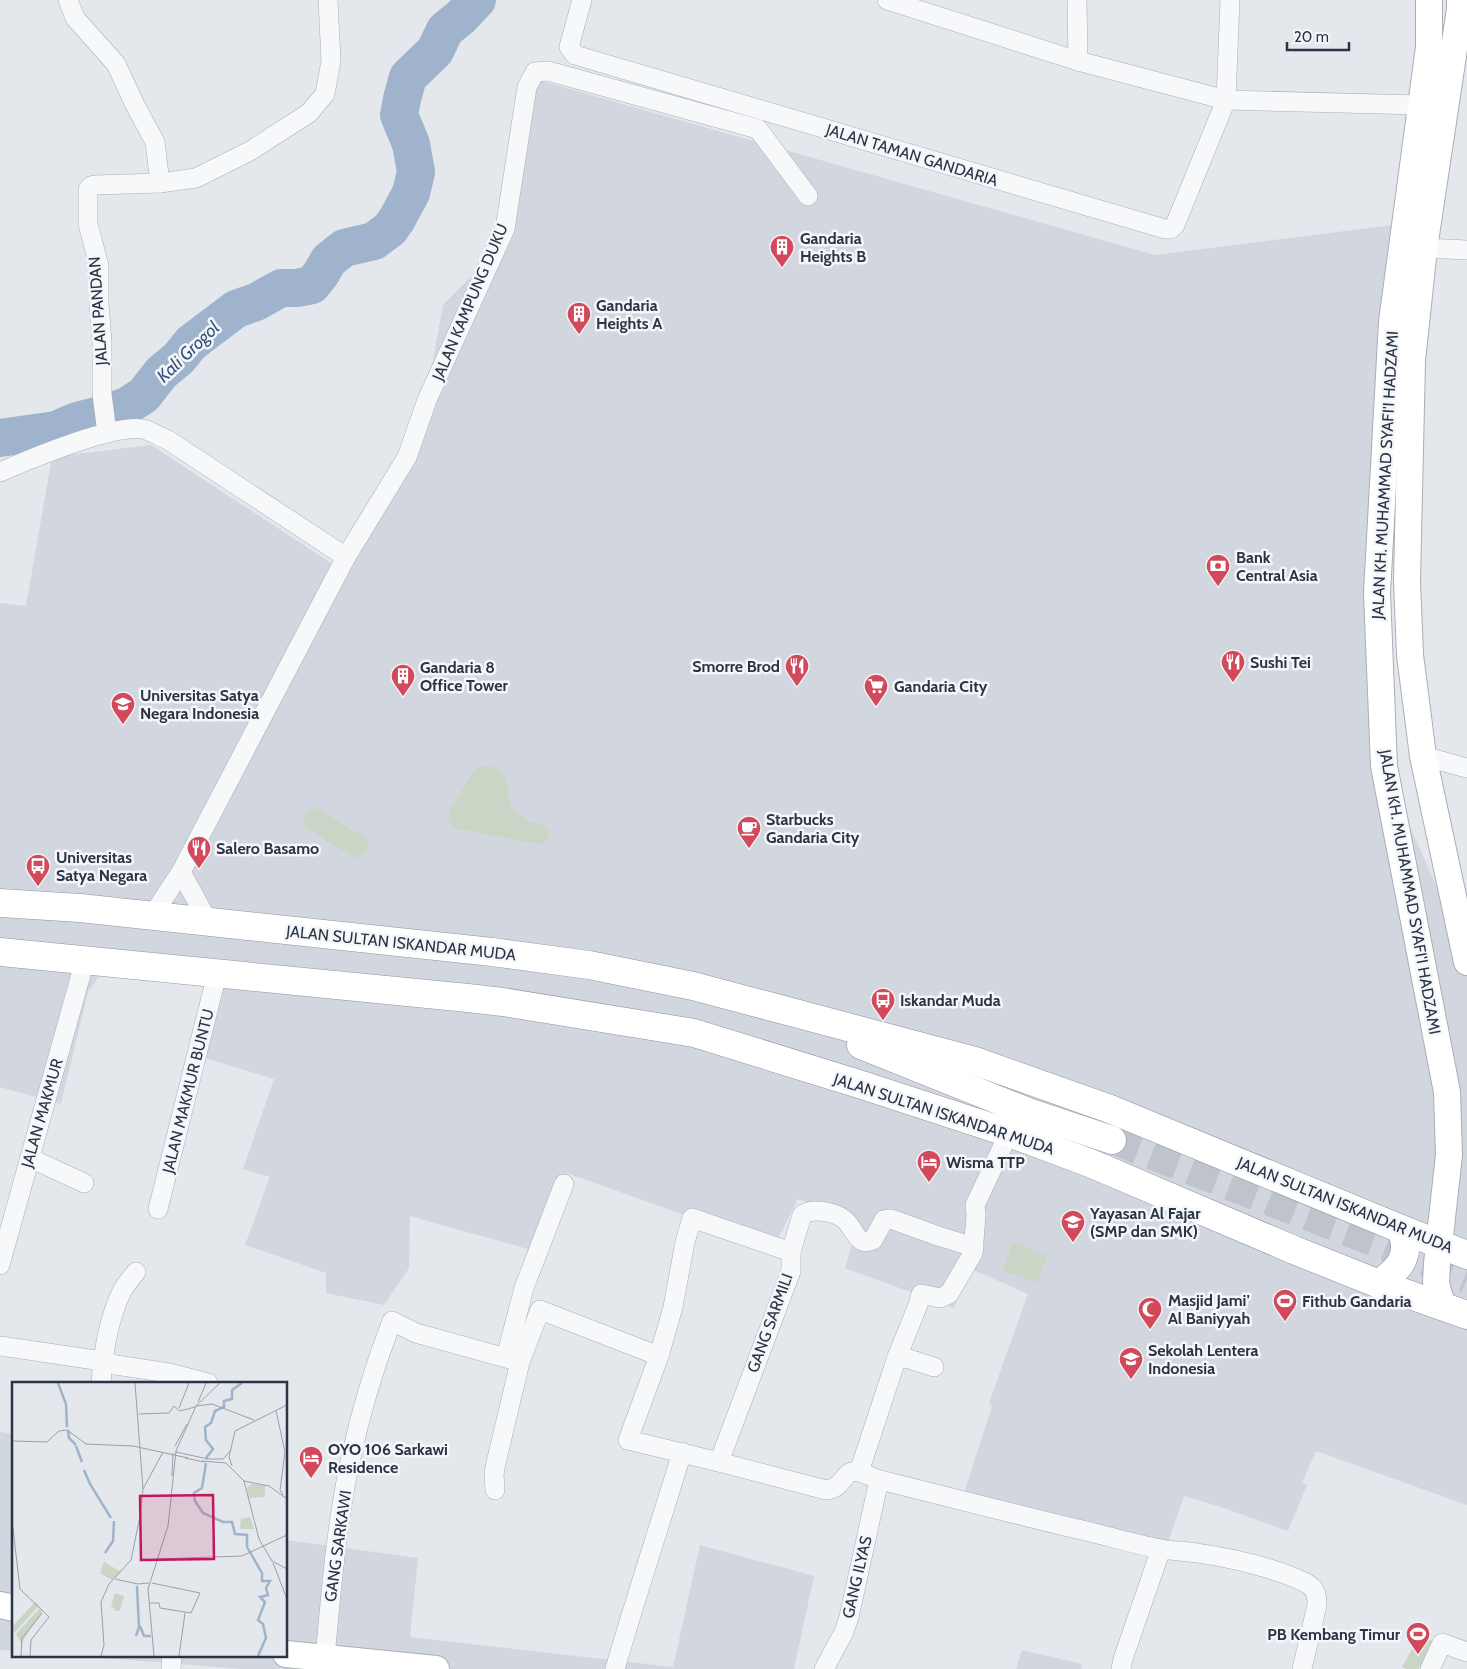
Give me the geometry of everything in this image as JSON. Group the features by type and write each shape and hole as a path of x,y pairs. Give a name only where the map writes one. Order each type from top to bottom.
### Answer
{"highway":[{"name":"JALAN SULTAN ISKANDAR MUDA","path":"0,903 80,908 492,952 588,965 693,986 975,1060 1110,1109 1467,1255"},
{"name":"JALAN SULTAN ISKANDAR MUDA","path":"0,952 503,1002 694,1033 1009,1133 1118,1175 1294,1250 1380,1284 1456,1311"},
{"name":"JALAN SULTAN ISKANDAR MUDA","path":"797,1014 837,1036 1028,1112 1112,1140"},
{"name":"JALAN SULTAN ISKANDAR MUDA","path":"782,1061 830,1066 909,1082 1028,1112"},
{"path":"1380,1284 1396,1272 1402,1263 1406,1249 1401,1229"}],"main road":[{"name":"JALAN KH. MUHAMMAD SYAFI'I HADZAMI","path":"1429,0 1429,47 1392,322 1377,592 1384,766 1447,1092 1449,1156 1436,1283 1439,1295 1456,1311"},
{"name":"JALAN KH. MUHAMMAD SYAFI'I HADZAMI","path":"1460,0 1424,248 1412,360 1408,581 1410,655 1423,756 1467,962"},
{"path":"1380,661 1410,655"},
{"path":"1441,1059 1453,1068 1462,1091 1464,1140 1467,1152"},
{"path":"288,1654 436,1669"}],"street":[{"path":"68,0 74,18 116,64 135,105 156,142 160,183"},
{"name":"JALAN PANDAN","path":"106,428 102,394 99,266 88,224 88,189 95,185 160,183 196,178 250,151 309,112 324,94 331,60 328,0"},
{"name":"JALAN TAMAN GANDARIA","path":"582,0 569,47 575,55 1165,230 1171,229 1175,225 1226,100"},
{"path":"887,0 1078,61 1226,100 1421,105"},
{"path":"1077,0 1078,61"},
{"path":"1226,100 1230,0"},
{"name":"JALAN KAMPUNG DUKU","path":"152,916 181,872 346,557 407,457 427,400 505,229 528,87 535,72 548,71 758,129 808,196"},
{"path":"1424,248 1467,250"},
{"path":"0,472 106,428 144,429 168,440 346,557"},
{"path":"1423,756 1467,768"},
{"path":"181,872 209,923"},
{"name":"JALAN MAKMUR","path":"0,1265 85,960"},
{"name":"JALAN MAKMUR BUNTU","path":"158,1209 217,974"},
{"path":"859,1472 896,1358 921,1294 940,1298 949,1294 973,1253 975,1205 1009,1133"},
{"path":"30,1158 84,1183"},
{"path":"495,1490 494,1474 524,1288 564,1184"},
{"path":"790,1252 802,1215 813,1211 839,1216 848,1223 859,1240 866,1242 873,1240 884,1220 891,1219 974,1247"},
{"name":"GANG SARMILI","path":"659,1356 673,1308 685,1242 692,1218 790,1252 790,1271 720,1462"},
{"path":"101,1382 102,1361 114,1310 123,1290 136,1272"},
{"path":"513,1360 540,1310 659,1356 628,1440 682,1452 826,1490 834,1489 838,1486 847,1474 859,1472 879,1480 976,1505 1160,1549 1213,1556 1282,1573 1309,1584 1317,1596 1317,1605 1302,1669"},
{"name":"GANG SARKAWI","path":"325,1658 334,1564 350,1464 364,1402 392,1321 416,1333 513,1360"},
{"path":"0,1346 102,1361 169,1373 204,1382"},
{"path":"896,1358 909,1359 934,1367"},
{"path":"615,1669 642,1576 663,1516 682,1452"},
{"name":"GANG ILYAS","path":"824,1669 844,1632 849,1617 879,1480"},
{"path":"1121,1669 1160,1549"},
{"path":"1430,1669 1442,1643 1467,1652"},
{"path":"171,1669 172,1656"}],"shaded area":[{"path":"538,80 1155,255 1401,224 1383,767 1467,954 1467,1505 1316,1451 1302,1483 1307,1485 1288,1531 1184,1496 1168,1542 964,1493 992,1406 989,1403 1028,1294 971,1269 954,1308 845,1268 859,1222 798,1199 774,1247 567,1173 535,1251 410,1216 409,1268 384,1305 326,1293 326,1273 245,1245 270,1177 243,1169 274,1079 192,1054 205,985 100,975 88,992 61,1104 0,1087 0,603 26,606 52,457 151,445 337,567 416,454 443,305 509,238"},
{"path":"0,1432 12,1434 12,1651 0,1650"},
{"path":"288,1540 418,1558 410,1637 673,1667 700,1545 814,1576 794,1669 241,1669 79,1656 288,1656"},
{"path":"1022,1650 1082,1664 1081,1669 1016,1669"}],"green space":[{"path":"482,766 497,768 504,774 511,806 514,811 523,818 546,826 548,835 544,843 538,844 453,828 448,820 450,810 473,772"},
{"path":"316,808 367,839 368,846 365,854 356,858 304,827 303,820 305,815"},
{"path":"1013,1242 1047,1256 1037,1283 1002,1270"},
{"name":"PB Kembang Timur","path":"1420,1635 1434,1642 1419,1669 1406,1669 1402,1667"}],"waterway":[{"name":"Kali Grogol","path":"0,438 56,430 77,421 127,406 144,395 161,373 179,358 191,343 236,309 256,302 281,288 297,288 312,285 329,260 344,248 374,241 390,229 411,193 416,172 411,144 399,115 408,77 435,51 445,30 477,0"}],"tunnel":[{"path":"1112,1140 1467,1279"}],"place":[{"name":"Gandaria Heights B","path":"782,268"},
{"name":"Gandaria Heights A","path":"579,335"},
{"name":"Bank Central Asia","path":"1218,587"},
{"name":"Sushi Tei","path":"1233,683"},
{"name":"Smorre Brod","path":"797,687"},
{"name":"Gandaria 8 Office Tower","path":"403,697"},
{"name":"Gandaria City","path":"876,707"},
{"name":"Universitas Satya Negara Indonesia","path":"123,725"},
{"name":"Starbucks Gandaria City","path":"749,849"},
{"name":"Salero Basamo","path":"199,869"},
{"name":"Universitas Satya Negara","path":"38,887"},
{"name":"Iskandar Muda","path":"883,1021"},
{"name":"Wisma TTP","path":"929,1183"},
{"name":"Yayasan Al Fajar (SMP dan SMK)","path":"1073,1243"},
{"name":"Fithub Gandaria","path":"1285,1322"},
{"name":"Masjid Jami' Al Baniyyah","path":"1150,1330"},
{"name":"Sekolah Lentera Indonesia","path":"1131,1380"},
{"name":"OYO 106 Sarkawi Residence","path":"311,1479"},
{"name":"PB Kembang Timur","path":"1418,1655"}]}
